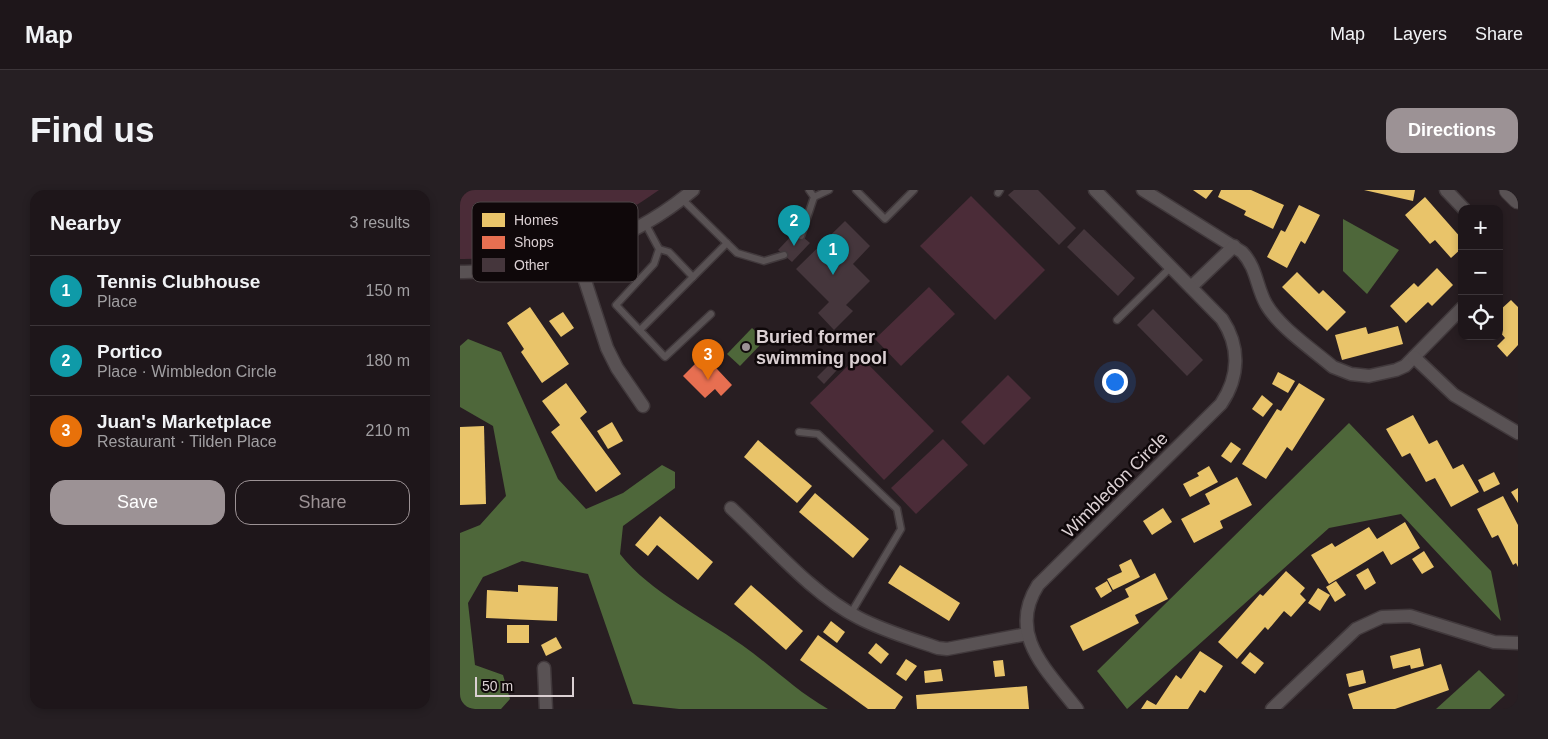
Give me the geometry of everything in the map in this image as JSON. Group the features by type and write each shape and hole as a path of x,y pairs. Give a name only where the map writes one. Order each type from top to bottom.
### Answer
{"main road":[{"path":"1510,190 1518,199"}],"street":[{"path":"638,227 694,190"},
{"name":"Wimbledon Circle","path":"1077,709 1038,658 1026,634 1026,613 1032,594 1038,585 1221,404 1230,388 1236,361 1231,335 1222,319 1095,190"},
{"path":"1143,190 1242,252 1254,266 1261,294 1272,313 1333,367 1350,374 1369,376 1396,370 1414,357 1458,312"},
{"path":"1446,190 1460,205"},
{"path":"1191,287 1234,246"},
{"path":"585,282 607,348 617,368 643,406"},
{"path":"1414,357 1454,395 1518,433"},
{"path":"731,508 819,591 851,613 874,625 938,648 956,648 1026,634"},
{"path":"1272,709 1356,629 1382,617 1410,616 1494,642 1518,643"},
{"path":"544,668 546,709"}],"lane":[{"path":"809,190 814,198"},
{"path":"801,236 814,198 829,190"},
{"path":"856,190 885,219 914,190"},
{"path":"682,199 738,253 764,261 784,255"},
{"path":"645,223 659,248 669,252 693,277"},
{"path":"640,330 727,243"},
{"path":"638,281 654,264 659,248"},
{"path":"1117,320 1171,267"},
{"path":"637,282 616,305 665,357 711,314"},
{"path":"800,432 818,434 896,510 901,529 851,613"}],"shaded area":[{"path":"460,190 659,190 638,204 638,202 472,202 472,259 460,259"},
{"path":"971,196 1045,270 995,320 920,246"},
{"path":"1343,219 1399,250 1367,294 1343,271"},
{"path":"929,287 955,314 901,366 875,339"},
{"name":"Buried former swimming pool","path":"752,328 765,340 740,366 727,354"},
{"path":"468,339 501,352 558,479 586,509 623,493 662,465 675,472 675,488 623,526 620,554 646,581 742,645 805,694 828,709 679,709 633,704 588,574 522,561 483,577 468,603 475,665 503,675 510,699 501,709 464,709 460,699 460,533 480,525 506,496 493,426 460,407 460,346"},
{"path":"859,355 934,431 884,480 810,403"},
{"path":"1008,375 1031,398 984,445 961,422"},
{"path":"1349,423 1491,571 1501,621 1401,514 1329,528 1127,709 1097,671"},
{"path":"943,439 968,465 916,514 891,488"},
{"path":"1479,670 1505,695 1490,709 1436,709"}],"building: Homes":[{"path":"1193,190 1213,190 1206,199"},
{"path":"1221,190 1251,190 1284,205 1273,229 1244,215 1246,211 1218,197"},
{"path":"1364,190 1415,190 1413,201"},
{"path":"1425,197 1458,234 1458,252 1451,258 1435,240 1430,244 1405,215"},
{"path":"1299,205 1320,215 1305,244 1301,241 1287,268 1267,257 1281,230 1285,232"},
{"path":"1437,268 1453,285 1432,306 1428,302 1406,323 1390,306 1414,283 1418,287"},
{"path":"1297,272 1319,294 1323,290 1346,312 1327,331 1282,287"},
{"path":"1511,300 1518,307 1518,345 1507,357 1497,346 1505,338 1503,336 1503,307"},
{"path":"530,307 569,364 542,383 521,352 524,349 507,323"},
{"path":"563,312 574,328 561,337 549,321"},
{"path":"1398,326 1403,344 1342,360 1335,335 1366,327 1368,334"},
{"path":"1278,372 1295,381 1288,393 1272,384"},
{"path":"566,383 587,412 580,418 621,474 596,492 551,432 560,425 542,401"},
{"path":"1299,383 1325,399 1292,451 1287,447 1266,479 1242,464 1277,409 1281,411"},
{"path":"1262,395 1273,404 1263,417 1252,409"},
{"path":"1413,415 1429,444 1437,440 1453,469 1463,464 1479,492 1451,507 1435,478 1426,482 1410,453 1402,457 1386,429"},
{"path":"612,422 623,441 608,449 597,431"},
{"path":"484,426 486,504 460,505 460,427"},
{"path":"758,440 812,486 797,503 744,457"},
{"path":"1231,442 1241,449 1231,463 1221,456"},
{"path":"1209,466 1218,482 1190,497 1183,484 1199,476 1197,473"},
{"path":"1494,472 1500,484 1484,492 1478,480"},
{"path":"1237,477 1252,505 1220,521 1223,528 1194,543 1181,519 1210,504 1205,494"},
{"path":"1518,488 1518,503 1511,492"},
{"path":"815,493 869,539 853,558 799,512"},
{"path":"1503,496 1518,525 1518,567 1516,563 1513,565 1498,535 1492,538 1477,509"},
{"path":"1163,508 1172,522 1152,535 1143,521"},
{"path":"660,516 713,562 698,580 657,545 648,556 635,545"},
{"path":"1405,522 1420,548 1391,565 1383,551 1329,584 1311,555 1332,543 1335,547 1369,527 1377,539"},
{"path":"1424,551 1434,567 1422,574 1412,559"},
{"path":"1131,559 1140,577 1113,590 1107,579 1122,572 1119,565"},
{"path":"900,565 960,603 949,621 888,583"},
{"path":"1368,568 1376,583 1365,590 1356,575"},
{"path":"1286,571 1305,588 1300,594 1306,600 1291,617 1284,611 1268,630 1265,627 1237,659 1218,642 1260,594 1263,596"},
{"path":"1155,573 1168,599 1135,615 1139,623 1083,651 1070,626 1129,597 1125,589"},
{"path":"1107,581 1112,591 1101,598 1095,588"},
{"path":"1336,581 1346,595 1335,602 1326,587"},
{"path":"518,585 558,587 557,621 486,618 487,590 518,592"},
{"path":"751,585 803,631 786,650 734,604"},
{"path":"1318,588 1330,595 1320,611 1308,603"},
{"path":"831,621 845,632 837,643 823,632"},
{"path":"507,625 529,625 529,643 507,643"},
{"path":"818,635 903,697 895,709 868,709 800,660"},
{"path":"556,637 562,648 546,656 541,645"},
{"path":"876,643 889,654 881,664 868,653"},
{"path":"1420,648 1424,666 1411,669 1410,665 1393,669 1390,656"},
{"path":"1200,651 1223,666 1205,693 1200,690 1188,709 1141,709 1147,700 1156,705 1176,675 1181,679"},
{"path":"1250,652 1264,663 1255,674 1241,663"},
{"path":"906,659 917,666 906,681 896,674"},
{"path":"1003,660 1005,676 995,677 993,661"},
{"path":"1441,664 1449,690 1395,709 1353,709 1348,694"},
{"path":"941,669 943,681 925,683 924,671"},
{"path":"1363,670 1366,683 1349,687 1346,674"},
{"path":"1027,686 1029,709 917,709 916,695"}],"building: Shops":[{"path":"704,355 732,385 721,396 715,389 705,398 683,376"}],"building: Other":[{"path":"1014,190 1038,190 1076,228 1059,245 1008,195"},
{"path":"845,221 870,246 853,264 870,281 846,305 853,311 834,330 818,313 829,302 796,269"},
{"path":"1084,229 1135,278 1118,296 1067,247"},
{"path":"796,231 810,243 792,262 778,250"},
{"path":"1153,309 1203,360 1187,376 1137,325"},
{"path":"831,363 837,370 824,384 817,377"}],"place":[{"name":"Portico","path":"794,246"},
{"name":"Tennis Clubhouse","path":"833,275"},
{"name":"Buried former swimming pool","path":"746,347"},
{"name":"Juan's Marketplace","path":"708,380"}]}
